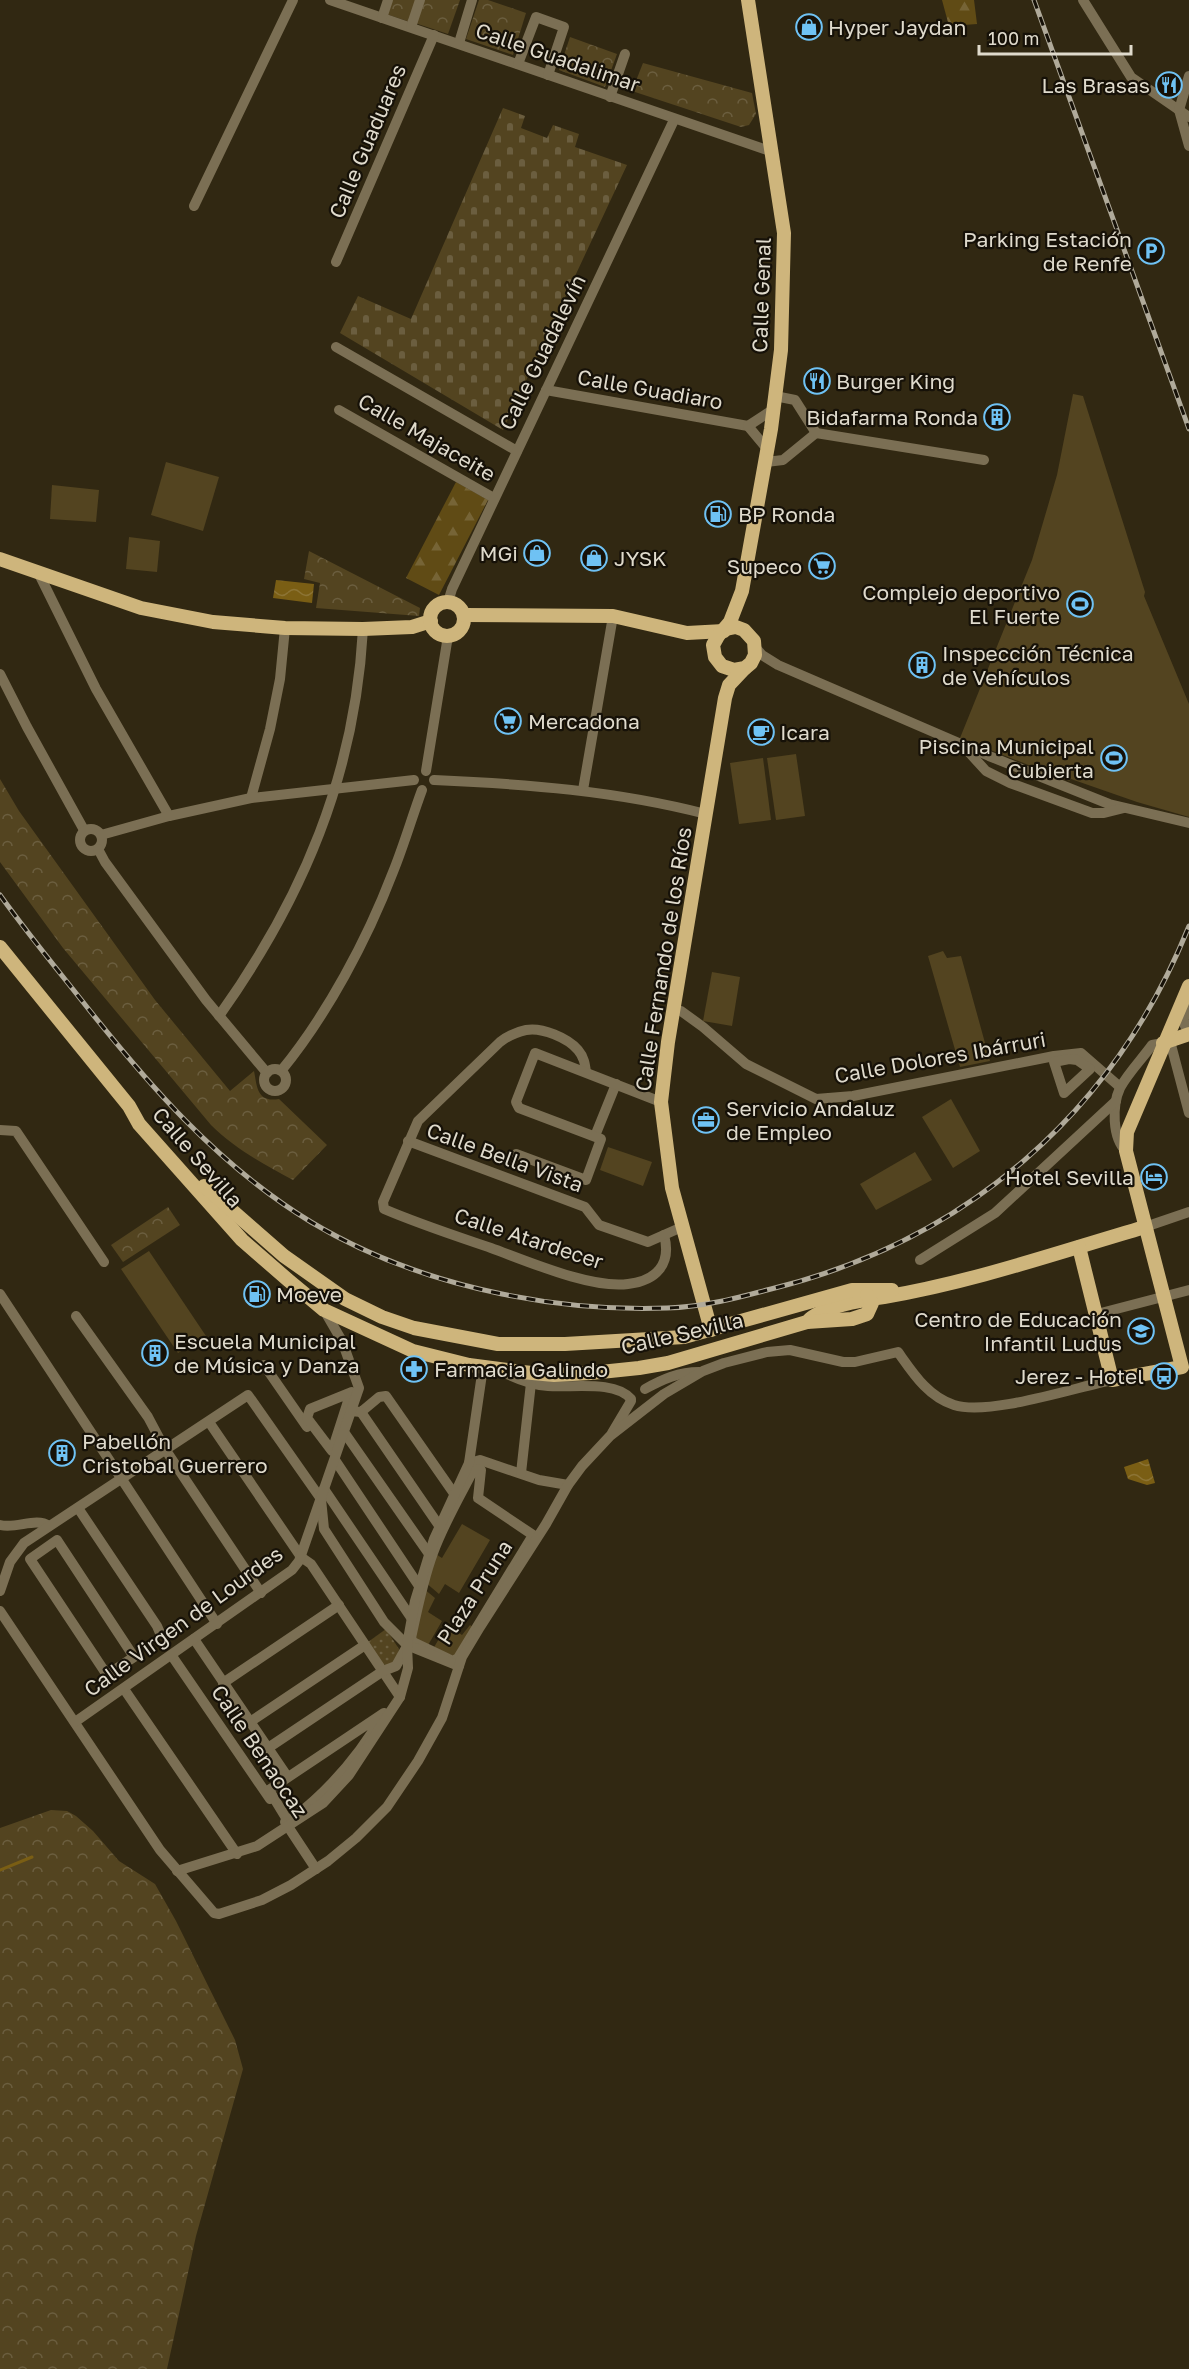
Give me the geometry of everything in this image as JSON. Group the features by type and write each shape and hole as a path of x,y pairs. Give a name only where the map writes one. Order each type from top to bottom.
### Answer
{"main road":[{"name":"Calle Genal","path":"725,630 741,591 767,456 781,350 785,237 748,0"},
{"path":"0,559 103,596 176,616 213,622 285,628 363,629 412,627 431,621"},
{"name":"Calle Genal","path":"741,591 743,621 753,642"},
{"path":"448,602 459,607 464,615 464,623 459,631 448,636 435,630 431,621 433,611 438,605 448,602"},
{"path":"464,615 614,616 687,633 736,627 744,630 753,642 748,666 729,670 687,633"},
{"path":"716,659 713,645 725,630"},
{"name":"Calle Fernando de los Ríos","path":"716,659 725,698"},
{"name":"Calle Fernando de los Ríos","path":"710,1323 672,1188 662,1102 673,1009 725,698 729,685 748,666"},
{"path":"0,947 129,1106"},
{"path":"1079,1247 1112,1380 1186,1366 1145,1227 1122,1127 1167,1042 1189,986"},
{"path":"1167,1042 1189,1034"},
{"name":"Calle Sevilla","path":"129,1106 145,1120 220,1201 284,1256 345,1299 417,1329 498,1344 664,1340 710,1323 860,1288 916,1291"},
{"name":"Calle Sevilla","path":"129,1106 139,1124 242,1240 324,1310 413,1351 490,1368 554,1375 639,1368 668,1363 807,1323 860,1317 867,1314 871,1307 871,1299 916,1291 1145,1227"},
{"path":"848,1292 862,1291 871,1299"},
{"path":"343,1319 347,1313 355,1310 368,1310"},
{"path":"413,1351 421,1349 426,1339 417,1329"},
{"path":"444,1359 437,1353 436,1347 440,1338 450,1335"}],"street":[{"path":"194,206 293,0"},
{"name":"Calle Guadalimar","path":"330,0 459,43 674,120 773,152"},
{"path":"382,18 388,0"},
{"path":"411,27 420,0"},
{"path":"459,43 472,0"},
{"path":"1083,0 1131,77 1184,113"},
{"path":"518,64 536,17 564,27 548,75"},
{"name":"Calle Guaduares","path":"336,262 434,35"},
{"path":"610,97 625,54"},
{"path":"1189,76 1184,113 1189,146"},
{"name":"Calle Guadalevín","path":"448,602 494,498 674,120"},
{"path":"336,347 517,451"},
{"name":"Calle Guadiaro","path":"546,390 748,426 767,456"},
{"path":"775,402 795,400 816,433 984,460"},
{"name":"Calle Guadiaro","path":"748,426 775,402"},
{"name":"Calle Majaceite","path":"339,410 494,498"},
{"path":"767,456 783,460 816,433"},
{"path":"38,572 96,689 169,816"},
{"path":"584,790 614,616"},
{"path":"250,798 270,729 280,679 285,628"},
{"path":"219,1016 289,906 311,857 336,787 354,710 363,629"},
{"path":"426,771 448,636"},
{"path":"753,642 762,655 778,665 951,739 1109,804 1131,807 1189,823"},
{"path":"748,666 778,665"},
{"path":"0,674 27,728 84,830"},
{"path":"951,739 972,753 986,771 1010,783 1092,813 1104,813 1131,807"},
{"path":"426,771 434,780"},
{"path":"426,771 418,773 414,780 416,786 422,790 429,789 434,780"},
{"path":"101,835 169,816 250,798 414,780"},
{"path":"434,780 584,790 645,800 706,814"},
{"path":"281,1071 339,985 362,944 392,874 422,790"},
{"path":"93,828 101,835 102,842 98,849 90,851 83,848 80,838 84,830 93,828"},
{"path":"98,849 131,898 219,1016 267,1073"},
{"path":"1189,1005 1183,1021 1185,1026 1189,1025"},
{"name":"Calle Dolores Ibárruri","path":"673,1009 681,1011 703,1027 746,1064 816,1099 854,1096 1054,1056 1081,1053 1117,1083"},
{"path":"408,1142 418,1121 427,1111 500,1042 513,1034 539,1029 564,1040 578,1049 585,1060 586,1072"},
{"path":"1122,1127 1116,1101 1117,1083 1152,1045 1167,1042 1189,1113"},
{"path":"516,1154 586,1180 601,1139 519,1108 516,1102 535,1053 662,1102"},
{"path":"274,1069 281,1071 285,1075 285,1084 282,1088 275,1091 268,1088 265,1084 267,1073 274,1069"},
{"path":"595,1136 616,1084"},
{"path":"920,1260 994,1213 1116,1101"},
{"path":"0,1130 15,1131 104,1262"},
{"name":"Calle Atardecer","path":"408,1142 382,1202 384,1209 529,1262 602,1283 627,1285 648,1279 661,1269 668,1249 664,1235"},
{"name":"Calle Bella Vista","path":"408,1142 585,1207 599,1225 648,1242 682,1227"},
{"name":"Calle Sevilla","path":"1145,1227 1189,1212"},
{"path":"1097,1314 1189,1290"},
{"path":"0,1294 217,1624"},
{"name":"Calle Virgen de Lourdes","path":"75,1722 261,1593 292,1570 301,1557 333,1458 356,1411 359,1388 342,1341 324,1310"},
{"path":"76,1316 148,1417 165,1449 261,1593"},
{"path":"342,1341 340,1330 343,1319"},
{"path":"610,1436 634,1392 685,1372 703,1371 767,1352 790,1350 843,1362 855,1362 898,1352 922,1384 934,1394 953,1405 978,1408 1008,1404 1112,1380"},
{"path":"264,1365 333,1458"},
{"path":"177,1871 257,1846 323,1803 349,1775 400,1697 408,1668 412,1619 419,1586 429,1554 469,1463 490,1368 531,1383 625,1392 637,1409 647,1408"},
{"path":"0,1611 177,1871 214,1913 219,1914 262,1900 316,1869 356,1838 387,1807 418,1761 442,1718 459,1666 480,1627 546,1524 568,1485 610,1436 664,1394 703,1371"},
{"path":"521,1473 531,1383"},
{"path":"612,1389 620,1397 622,1413"},
{"path":"645,1389 652,1396 647,1408"},
{"path":"333,1458 352,1392 310,1409 307,1418 333,1458 419,1586"},
{"path":"0,1591 10,1562 20,1547 248,1395 347,1522 412,1619"},
{"path":"440,1527 356,1411 379,1397 386,1396 455,1495"},
{"path":"209,1422 301,1557 310,1564 339,1605 400,1697"},
{"path":"344,1432 429,1554"},
{"path":"469,1463 480,1460 539,1480 568,1485"},
{"name":"Plaza Pruna","path":"474,1469 481,1470 478,1498 533,1535 458,1658 453,1661 410,1643 418,1602 442,1529 474,1469"},
{"path":"323,1494 324,1530 384,1622 410,1643 459,1666"},
{"path":"78,1508 160,1633"},
{"path":"0,1525 12,1527 40,1522 49,1526"},
{"path":"57,1540 134,1657 107,1675 30,1559 57,1540"},
{"path":"223,1683 339,1605"},
{"path":"194,1640 285,1773"},
{"path":"268,1748 383,1671 396,1666 410,1643"},
{"path":"250,1722 365,1645"},
{"name":"Calle Benaocaz","path":"172,1656 266,1790 316,1869"},
{"path":"124,1689 237,1854"},
{"path":"266,1790 285,1773 400,1697"},
{"path":"384,1713 372,1734 338,1779 292,1819 286,1818 266,1790 365,1725 384,1713"}],"green space":[{"path":"391,0 418,0 410,22 386,14"},
{"path":"423,0 460,0 448,34 415,23"},
{"path":"479,0 488,0 526,13 513,55 466,39"},
{"path":"942,0 974,0 977,24 949,26"},
{"path":"570,37 617,54 605,87 559,70"},
{"path":"643,63 752,93 756,114 749,125 741,127 632,91"},
{"path":"503,108 525,116 521,128 547,138 553,125 579,134 575,147 627,165 503,430 340,333 358,296 411,319"},
{"name":"Complejo deportivo El Fuerte","path":"1073,394 1083,396 1145,592 1144,596 1189,704 1189,817 1071,779 1069,781 960,738 1032,560 1057,475"},
{"path":"166,462 219,477 203,531 151,515"},
{"path":"456,482 488,500 439,595 406,578"},
{"path":"52,485 99,490 96,522 50,519"},
{"path":"129,537 160,541 157,572 126,569"},
{"path":"309,551 420,608 419,616 316,608 320,583 304,579"},
{"path":"796,754 805,816 776,820 767,758"},
{"path":"763,758 771,820 739,824 730,763"},
{"path":"0,779 19,811 155,1000 230,1091 254,1071 257,1087 262,1096 271,1100 279,1099 327,1145 293,1180 240,1149 211,1125 63,948 0,862"},
{"path":"943,951 947,958 961,956 990,1061 960,1067 928,956"},
{"path":"712,972 740,977 732,1026 703,1021"},
{"path":"951,1099 980,1151 953,1168 922,1117"},
{"path":"608,1147 652,1162 643,1186 600,1170"},
{"path":"915,1152 932,1180 876,1210 860,1184"},
{"path":"168,1207 180,1225 123,1262 111,1245"},
{"path":"149,1251 206,1336 178,1353 121,1269"},
{"path":"462,1524 490,1540 459,1593 445,1584 439,1594 425,1582 434,1553 442,1558"},
{"path":"423,1588 435,1598 428,1612 442,1621 427,1647 415,1641"},
{"path":"447,1625 462,1635 470,1625 474,1628 455,1656 433,1649"},
{"path":"386,1629 399,1649 398,1658 389,1666 382,1664 368,1642"},
{"path":"51,1810 67,1811 76,1816 93,1831 119,1861 155,1884 176,1921 235,2040 243,2069 196,2236 167,2369 0,2369 0,1828"}],"water":[{"path":"276,580 314,584 312,603 273,598"},
{"path":"1148,1459 1155,1483 1147,1485 1128,1479 1124,1467"}],"waterway":[{"path":"0,1870 32,1857"}],"railway":[{"path":"1034,0 1189,429"},
{"path":"0,895 104,1029 157,1091 214,1148 245,1175 311,1222 380,1257 452,1282 522,1298 563,1304 626,1308 694,1306 771,1289 842,1267 908,1238 969,1202 1025,1160 1075,1110 1119,1055 1158,993 1189,926"}],"place":[{"name":"Hyper Jaydan","path":"809,27"},
{"name":"Las Brasas","path":"1169,85"},
{"name":"Parking Estación de Renfe","path":"1151,251"},
{"name":"Burger King","path":"817,381"},
{"name":"Bidafarma Ronda","path":"997,417"},
{"name":"BP Ronda","path":"718,514"},
{"name":"MGi","path":"537,553"},
{"name":"JYSK","path":"594,558"},
{"name":"Supeco","path":"822,566"},
{"name":"Complejo deportivo El Fuerte","path":"1080,604"},
{"name":"Inspección Técnica de Vehículos","path":"922,665"},
{"name":"Mercadona","path":"508,721"},
{"name":"Icara","path":"761,732"},
{"name":"Piscina Municipal Cubierta","path":"1114,758"},
{"name":"Servicio Andaluz de Empleo","path":"706,1120"},
{"name":"Hotel Sevilla","path":"1154,1177"},
{"name":"Moeve","path":"257,1294"},
{"name":"Centro de Educación Infantil Ludus","path":"1141,1331"},
{"name":"Escuela Municipal de Música y Danza","path":"155,1353"},
{"name":"Farmacia Galindo","path":"414,1369"},
{"name":"Jerez - Hotel","path":"1164,1376"},
{"name":"Pabellón Cristobal Guerrero","path":"62,1453"}]}
